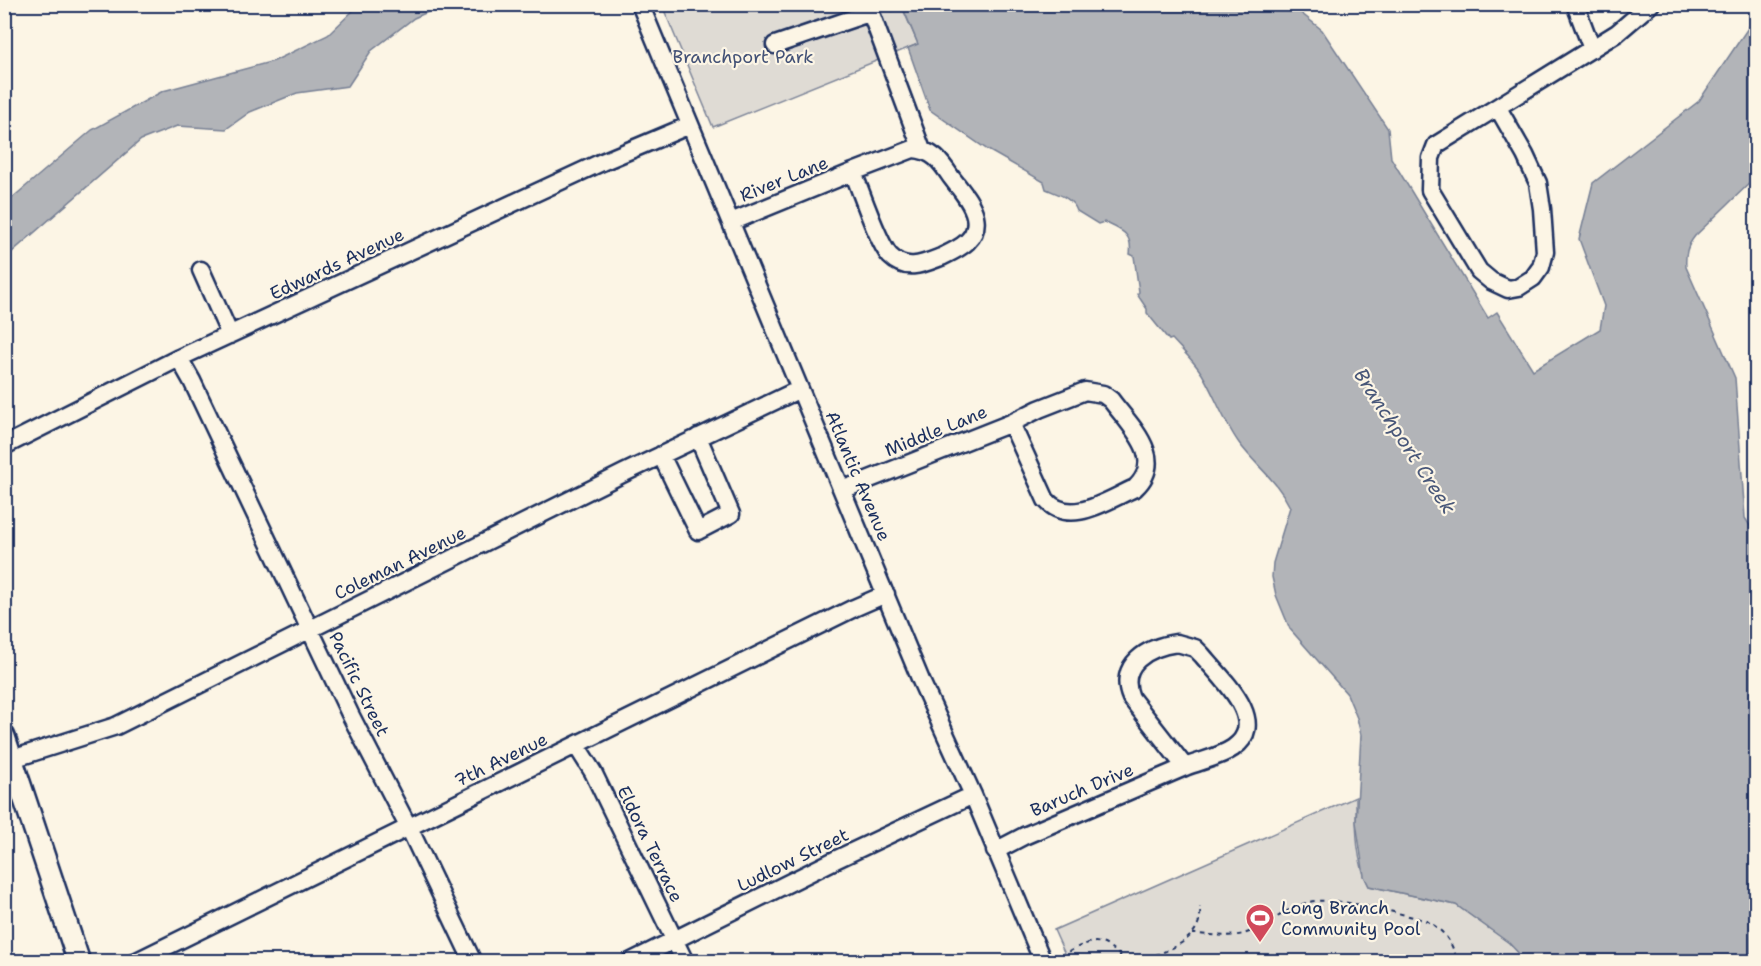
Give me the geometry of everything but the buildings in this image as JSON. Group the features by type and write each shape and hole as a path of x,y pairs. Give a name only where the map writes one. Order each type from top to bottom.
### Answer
{"main road":[{"path":"4,737 79,962"}],"street":[{"name":"Atlantic Avenue","path":"640,4 922,683 973,795 1043,962"},
{"path":"1575,4 1592,49"},
{"path":"1498,108 1538,183 1545,252 1541,267 1533,278 1519,287 1508,289 1491,281 1479,271 1430,190 1431,158 1436,145 1629,25 1651,4"},
{"path":"775,45 875,10"},
{"path":"875,10 874,18 922,150"},
{"name":"Edwards Avenue","path":"4,446 179,358 602,162 690,124"},
{"name":"River Lane","path":"731,222 906,150 922,150 939,159 972,207 976,218 971,238 961,248 919,266 900,263 885,250 853,172"},
{"path":"201,270 230,335"},
{"name":"Pacific Street","path":"179,358 351,716 473,962"},
{"name":"Coleman Avenue","path":"12,759 116,726 661,455 800,389"},
{"name":"Middle Lane","path":"842,490 1085,391 1103,394 1111,400 1146,449 1149,465 1146,474 1135,488 1079,512 1062,512 1052,507 1046,500 1011,423"},
{"path":"661,455 698,531 731,514 698,437"},
{"name":"7th Avenue","path":"135,962 886,594"},
{"name":"Baruch Drive","path":"995,851 1024,836 1185,767 1233,749 1245,734 1248,720 1244,707 1202,654 1195,648 1177,643 1169,644 1141,657 1132,665 1128,673 1127,690 1185,767"},
{"name":"Eldora Terrace","path":"576,745 593,772 685,962"},
{"name":"Ludlow Street","path":"630,962 837,859 973,795"}],"path":[{"path":"1192,934 1240,935 1304,904 1332,901 1427,921 1449,939 1457,962"},
{"path":"1138,962 1178,946 1192,934 1201,915 1200,907"},
{"path":"1061,956 1081,945 1098,942 1112,947 1126,962"}],"green space":[{"name":"Branchport Park","path":"662,5 889,5 892,11 902,7 918,44 713,127"},
{"path":"1356,797 1359,854 1369,886 1456,905 1510,943 1526,961 1068,961 1054,930"}],"water":[{"path":"359,5 444,5 414,18 371,51 348,86 297,93 250,112 226,129 177,126 141,140 5,258 5,204 92,130 163,91 274,61 328,35"},
{"name":"Branchport Creek","path":"889,5 1291,5 1322,30 1388,129 1391,158 1488,318 1497,312 1533,370 1600,329 1604,306 1579,239 1593,183 1699,101 1756,16 1756,177 1695,236 1688,247 1686,267 1735,378 1745,518 1756,535 1756,961 1526,961 1509,943 1456,905 1369,886 1364,876 1356,822 1361,735 1357,718 1347,694 1290,629 1276,595 1272,577 1273,563 1290,507 1285,497 1234,435 1199,369 1172,339 1169,340 1147,313 1147,309 1137,294 1139,292 1134,256 1130,254 1128,237 1116,227 1104,222 1098,224 1077,211 1068,200 1046,189 1044,182 988,150 930,110 908,48 918,44 903,8 892,11"}],"place":[{"name":"Long Branch Community Pool","path":"1260,944"}]}
